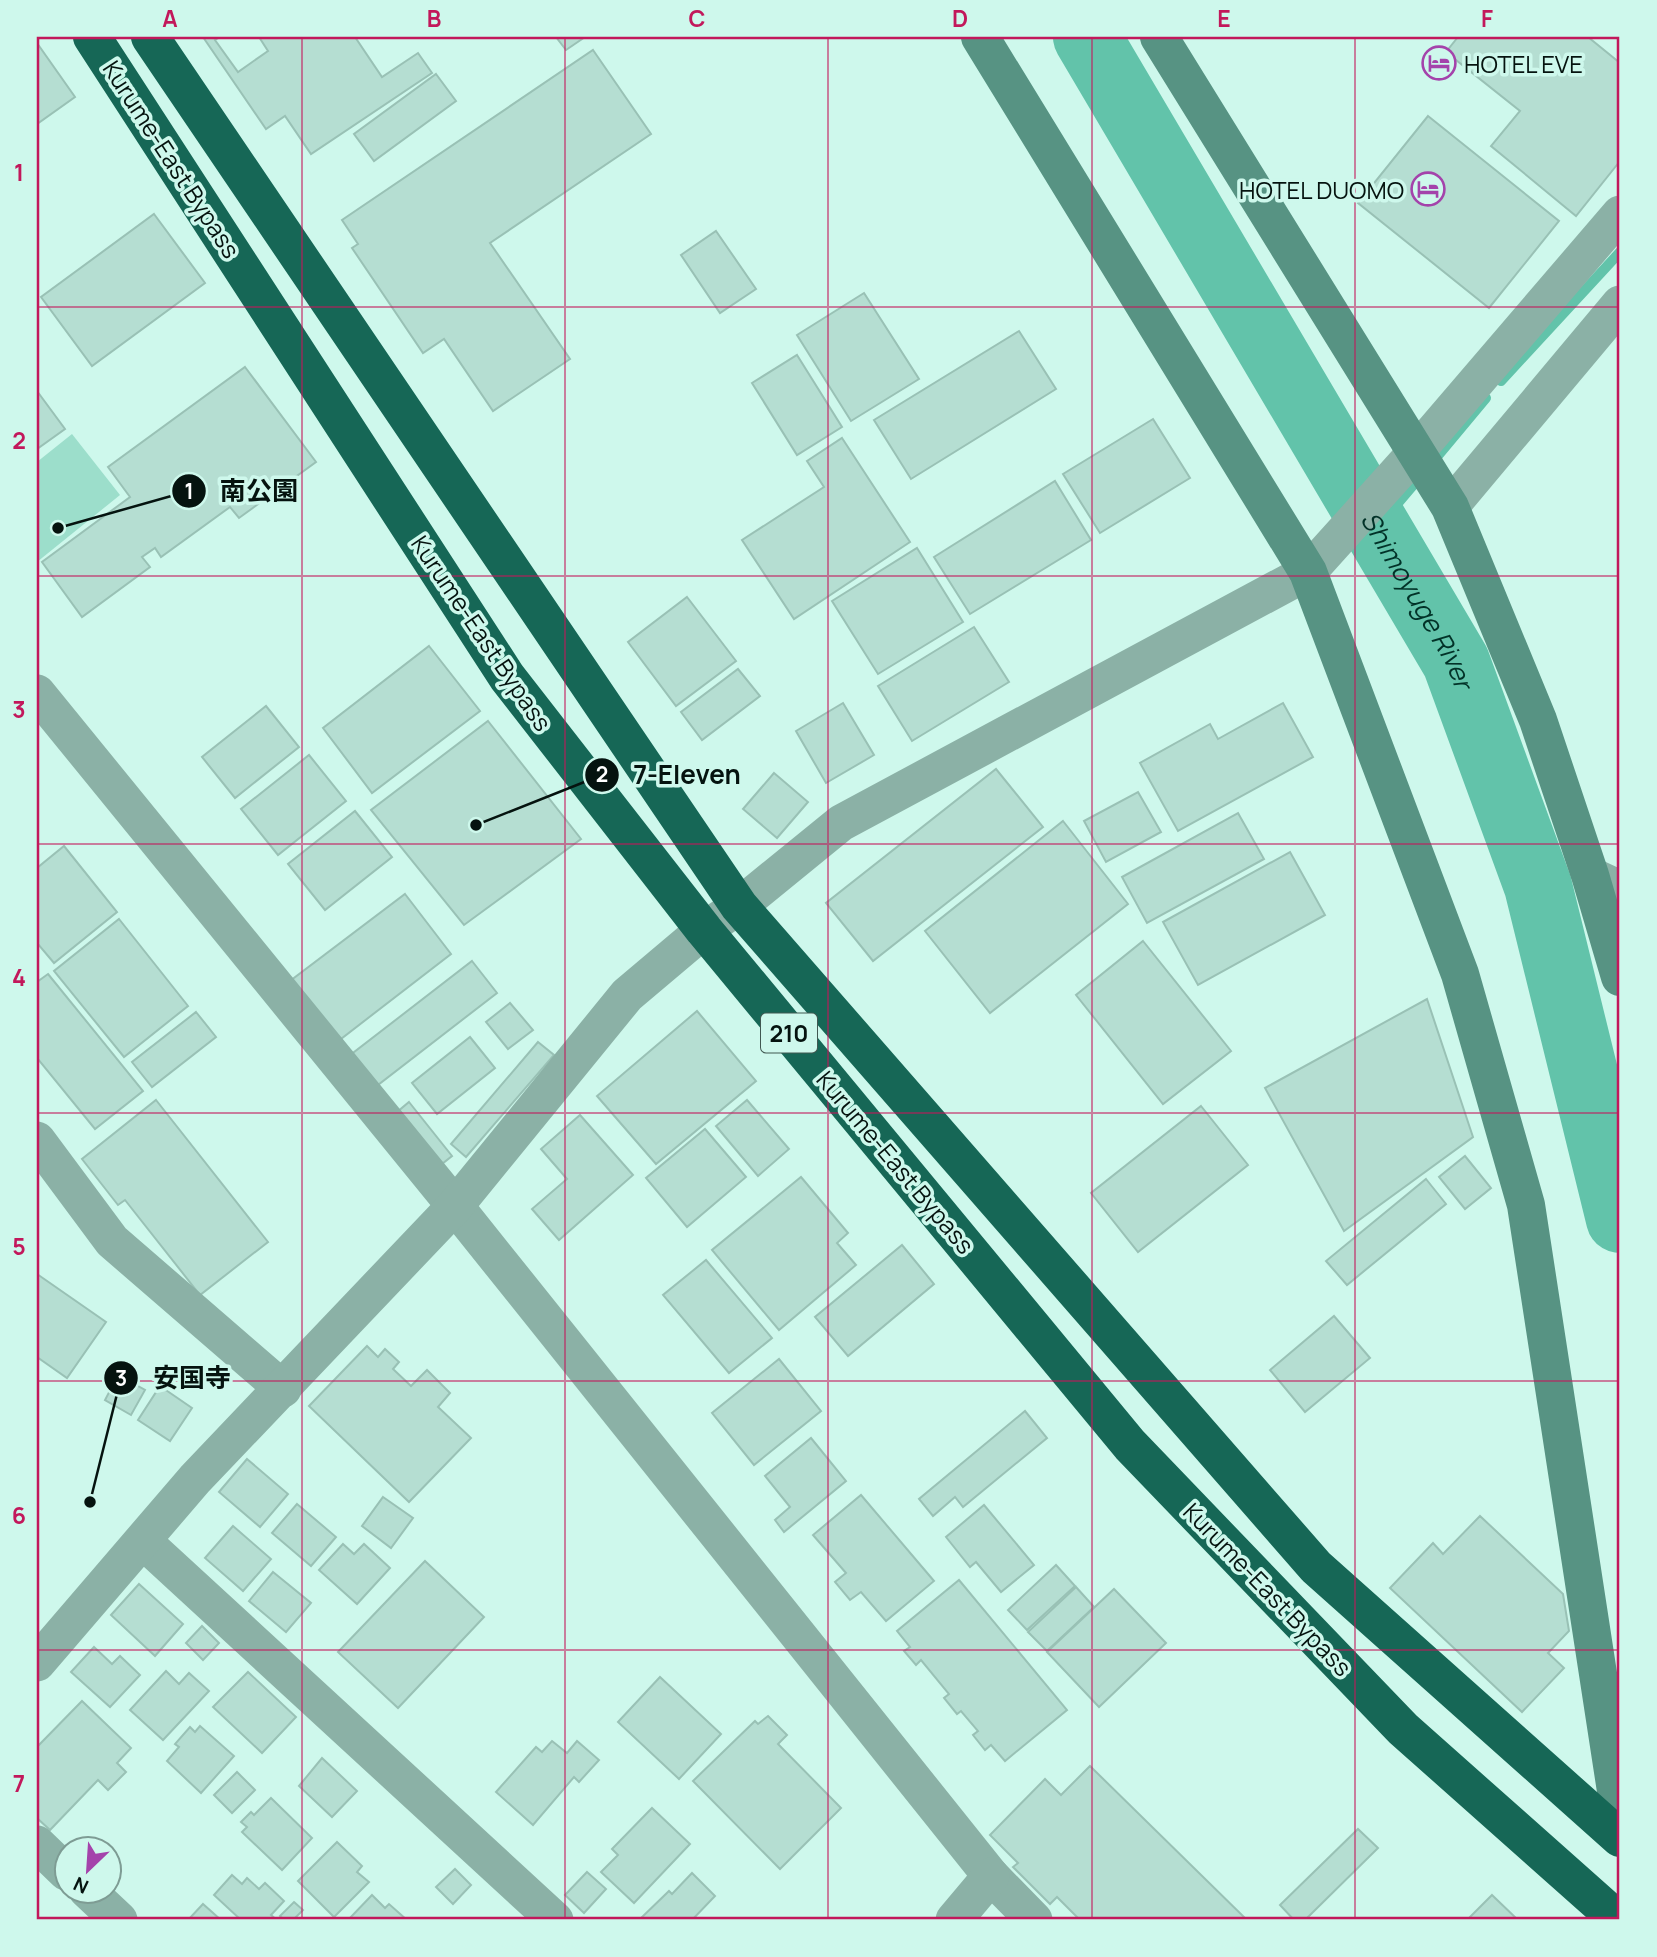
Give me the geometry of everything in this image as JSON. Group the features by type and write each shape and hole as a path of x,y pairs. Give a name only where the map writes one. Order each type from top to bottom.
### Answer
{"highway":[{"name":"Kurume-East Bypass","path":"92,37 506,677 704,930 1130,1445 1403,1729 1618,1920"},
{"name":"Kurume-East Bypass","path":"150,37 739,906 1316,1567 1620,1838"}],"street":[{"path":"980,37 1308,572 1460,974 1526,1205 1620,1817"},
{"path":"1158,37 1450,507 1605,882 1620,976"},
{"path":"37,1663 195,1479 454,1206 627,995 704,930 739,906 841,822 1308,572 1416,452 1620,214"},
{"path":"1450,507 1620,304"},
{"path":"37,693 454,1206 991,1875 1034,1920"},
{"path":"37,1140 112,1241 283,1389"},
{"path":"143,1541 555,1920"},
{"path":"37,1844 52,1858"},
{"path":"954,1920 991,1875"},
{"path":"101,1904 119,1920"}],"green space":[{"path":"72,434 120,495 37,562 37,462"}],"building":[{"path":"203,37 220,37 215,40 238,72 268,51 259,37 355,37 382,77 418,53 432,73 311,154 285,116 266,129"},
{"path":"556,37 585,37 566,50"},
{"path":"1458,37 1588,37 1620,63 1620,161 1576,216 1491,146 1520,111 1446,52"},
{"path":"37,43 75,97 37,124"},
{"path":"593,50 651,134 490,243 570,359 493,411 444,339 423,353 352,248 358,244 342,220"},
{"path":"436,74 456,101 374,161 354,134"},
{"path":"1428,116 1559,221 1489,308 1358,203"},
{"path":"154,214 205,283 92,366 41,297"},
{"path":"716,231 756,289 720,313 681,255"},
{"path":"864,293 919,379 851,421 797,335"},
{"path":"1019,331 1056,389 911,479 874,420"},
{"path":"797,355 842,427 797,455 752,383"},
{"path":"245,367 316,462 239,518 230,507 161,557 155,548 142,557 150,567 82,617 42,562 130,497 108,467"},
{"path":"37,391 65,429 37,449"},
{"path":"1153,419 1190,478 1100,533 1063,474"},
{"path":"842,438 910,542 794,619 742,540 824,487 807,461"},
{"path":"1055,481 1091,540 970,614 934,557"},
{"path":"917,548 963,622 878,674 832,601"},
{"path":"687,597 736,661 676,706 628,642"},
{"path":"974,627 1009,682 912,741 878,686"},
{"path":"429,646 480,711 372,793 323,728"},
{"path":"738,669 760,696 702,740 681,712"},
{"path":"843,703 874,755 826,783 796,731"},
{"path":"1283,703 1313,757 1178,831 1140,763 1210,724 1218,739"},
{"path":"266,706 299,747 235,798 202,757"},
{"path":"488,721 581,839 464,925 371,810"},
{"path":"309,755 346,801 278,855 241,809"},
{"path":"996,769 1043,827 873,961 826,903"},
{"path":"774,773 808,802 777,838 743,809"},
{"path":"1138,792 1161,832 1106,862 1084,821"},
{"path":"355,811 392,857 325,910 288,864"},
{"path":"1238,813 1264,859 1147,923 1122,877"},
{"path":"1063,821 1128,904 990,1013 925,931"},
{"path":"64,846 117,912 54,963 37,943 37,868"},
{"path":"1290,852 1325,915 1198,985 1163,922"},
{"path":"405,894 451,954 337,1042 290,981"},
{"path":"119,919 188,1006 124,1057 54,971"},
{"path":"1143,941 1231,1051 1163,1104 1076,995"},
{"path":"472,961 497,993 374,1088 349,1056"},
{"path":"48,974 143,1091 95,1129 37,1058 37,982"},
{"path":"1427,999 1473,1137 1344,1231 1265,1088"},
{"path":"510,1003 533,1030 508,1049 486,1022"},
{"path":"697,1011 756,1081 656,1164 597,1096"},
{"path":"196,1012 216,1037 152,1087 132,1062"},
{"path":"470,1037 495,1068 437,1114 412,1083"},
{"path":"538,1042 554,1055 466,1157 451,1144"},
{"path":"156,1100 268,1242 200,1295 125,1200 118,1205 82,1159"},
{"path":"747,1100 789,1149 758,1176 716,1126"},
{"path":"409,1102 452,1156 433,1171 390,1118"},
{"path":"1201,1106 1248,1165 1138,1252 1091,1193"},
{"path":"580,1115 633,1175 559,1240 532,1209 567,1179 541,1149"},
{"path":"705,1129 746,1177 687,1227 646,1178"},
{"path":"1465,1156 1491,1188 1465,1209 1439,1177"},
{"path":"801,1177 848,1233 837,1243 856,1265 779,1330 712,1250"},
{"path":"1426,1179 1446,1204 1347,1285 1326,1261"},
{"path":"902,1245 934,1284 848,1356 815,1317"},
{"path":"706,1260 772,1338 729,1373 663,1295"},
{"path":"37,1274 106,1322 67,1378 37,1357"},
{"path":"1334,1316 1370,1358 1305,1412 1270,1370"},
{"path":"367,1346 378,1357 385,1349 399,1362 393,1369 411,1386 427,1370 450,1393 438,1407 471,1438 409,1502 309,1406"},
{"path":"779,1359 821,1411 754,1465 712,1413"},
{"path":"118,1375 145,1390 131,1415 105,1400"},
{"path":"160,1386 192,1408 170,1441 138,1420"},
{"path":"1025,1411 1047,1438 963,1507 955,1497 933,1516 919,1499"},
{"path":"811,1438 846,1481 784,1532 775,1520 790,1507 765,1476"},
{"path":"247,1459 288,1494 260,1527 219,1492"},
{"path":"861,1495 934,1581 886,1621 861,1592 850,1600 835,1582 846,1573 813,1535"},
{"path":"383,1497 413,1518 391,1548 362,1526"},
{"path":"297,1504 336,1537 311,1566 272,1533"},
{"path":"984,1505 1034,1565 1001,1592 976,1562 970,1567 946,1537"},
{"path":"1480,1516 1563,1594 1569,1631 1548,1653 1564,1668 1522,1712 1390,1588 1433,1543 1443,1554"},
{"path":"233,1526 271,1559 243,1591 205,1558"},
{"path":"343,1544 354,1554 364,1544 390,1568 357,1604 319,1570"},
{"path":"425,1561 484,1617 398,1708 338,1652"},
{"path":"1056,1565 1075,1586 1027,1630 1008,1610"},
{"path":"273,1572 311,1603 286,1632 249,1601"},
{"path":"959,1580 1067,1710 1005,1761 991,1745 985,1750 973,1735 978,1731 961,1711 957,1714 944,1698 949,1694 921,1660 916,1665 904,1651 910,1647 897,1631"},
{"path":"139,1584 183,1624 155,1656 111,1615"},
{"path":"1076,1587 1094,1607 1047,1651 1028,1632"},
{"path":"1114,1589 1166,1643 1099,1707 1047,1652"},
{"path":"202,1626 219,1643 203,1660 186,1643"},
{"path":"94,1647 112,1664 120,1656 140,1675 110,1707 71,1672"},
{"path":"166,1671 179,1684 189,1673 209,1691 163,1740 130,1710"},
{"path":"248,1672 296,1717 262,1753 213,1707"},
{"path":"660,1677 721,1734 679,1779 618,1722"},
{"path":"82,1701 131,1748 117,1763 126,1772 108,1790 98,1780 50,1830 37,1818 37,1747"},
{"path":"768,1716 787,1735 778,1744 841,1808 780,1869 693,1781 755,1721 758,1724"},
{"path":"200,1726 234,1756 201,1793 167,1761 179,1747 175,1744 190,1727 195,1732"},
{"path":"552,1741 567,1753 577,1741 599,1760 579,1782 574,1777 533,1825 496,1792 536,1747 542,1752"},
{"path":"322,1758 357,1791 332,1817 299,1786"},
{"path":"1090,1766 1247,1920 1080,1920 1057,1897 1050,1904 1013,1867 1018,1863 990,1835 1045,1779 1061,1795"},
{"path":"237,1772 255,1790 232,1813 214,1795"},
{"path":"271,1798 312,1838 282,1870 242,1832 247,1827 241,1822 251,1812 254,1815"},
{"path":"652,1808 690,1844 634,1903 601,1872 618,1855 612,1849"},
{"path":"1358,1829 1378,1848 1305,1920 1294,1920 1280,1905"},
{"path":"337,1842 362,1866 357,1872 369,1882 334,1917 298,1881"},
{"path":"455,1869 471,1885 453,1904 436,1887"},
{"path":"587,1872 606,1889 584,1913 565,1895"},
{"path":"692,1873 715,1896 692,1920 639,1920 669,1891 672,1894"},
{"path":"232,1875 242,1884 247,1878 259,1889 265,1883 284,1901 271,1915 277,1920 241,1920 214,1895"},
{"path":"372,1895 385,1908 389,1904 407,1920 348,1920"},
{"path":"1492,1895 1518,1920 1467,1920"},
{"path":"294,1902 303,1910 293,1920 284,1920 280,1916"},
{"path":"203,1904 221,1920 188,1920"}],"waterway":[{"name":"Shimoyuge River","path":"1087,37 1456,662 1538,886 1620,1219"},
{"path":"1501,381 1620,252"},
{"path":"1431,464 1486,398"},
{"path":"1376,529 1421,476"}],"place":[{"name":"HOTEL EVE","path":"1439,63"},
{"name":"HOTEL DUOMO","path":"1428,189"},
{"name":"南公園","path":"58,528"},
{"name":"7-Eleven","path":"476,825"},
{"name":"安国寺","path":"90,1502"}]}
